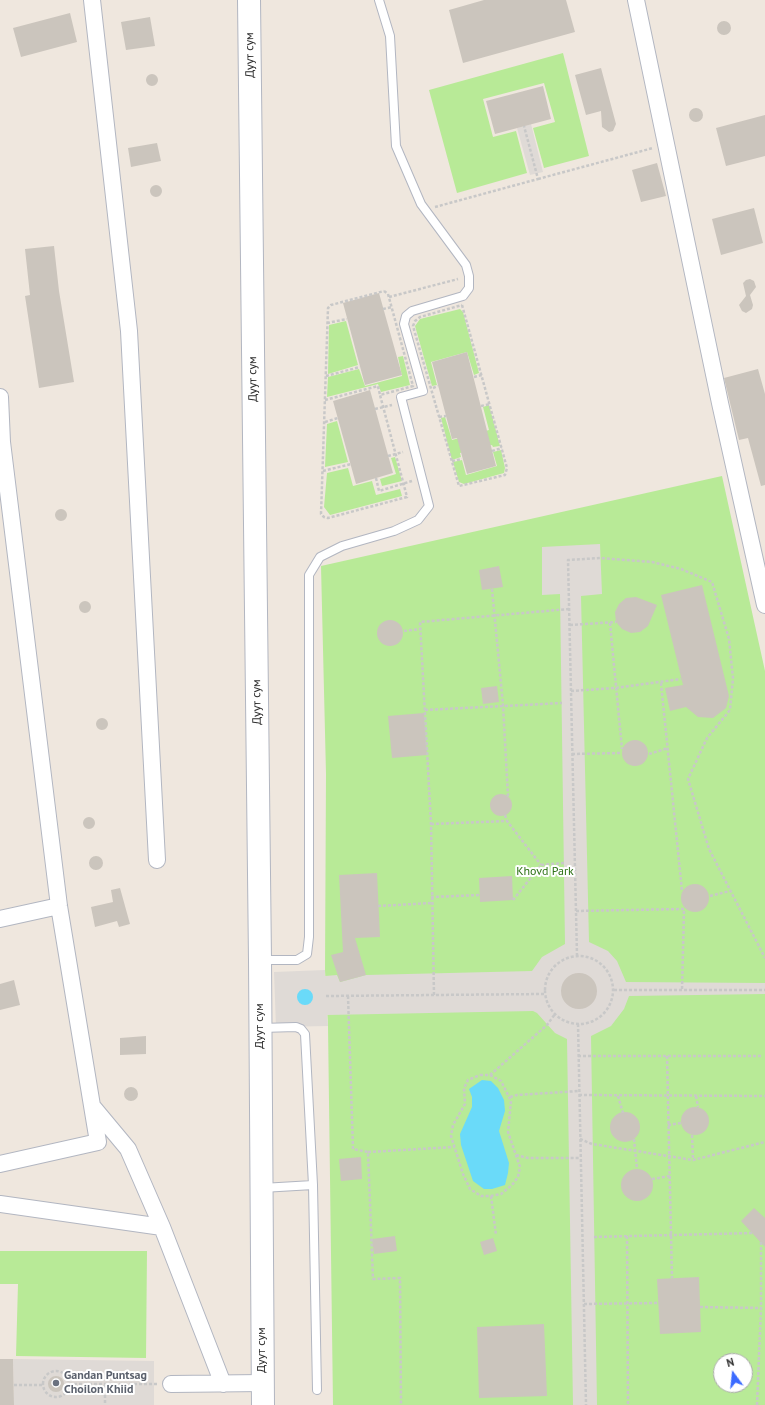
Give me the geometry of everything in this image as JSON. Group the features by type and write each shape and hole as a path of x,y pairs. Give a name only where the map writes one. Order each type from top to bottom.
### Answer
{"main road":[{"name":"Дуут сум","path":"249,0 260,960 263,1405"}],"street":[{"path":"92,0 129,331 157,860"},
{"path":"636,0 720,403 765,605"},
{"path":"0,397 2,442 59,906 98,1142 0,1164"},
{"path":"0,919 59,906"},
{"path":"92,1106 128,1149 162,1227 223,1384"},
{"path":"0,1204 162,1227"},
{"path":"171,1384 262,1383"}],"lane":[{"path":"260,960 297,960 307,954 309,937 309,575 320,556 342,546 394,531 418,520 429,506 401,397 423,391 404,324 406,316 412,311 463,296 470,288 466,265 425,209 396,146 390,36 380,0"},
{"path":"260,1028 296,1027 301,1029 306,1034 313,1185 317,1390"},
{"path":"261,1188 313,1185"}],"path":[{"path":"524,126 538,179"},
{"path":"425,209 666,144"},
{"path":"389,297 469,276"},
{"path":"325,400 378,386 380,395 384,407 407,496 328,518 321,514 328,308 331,305 384,290 389,297 413,386 380,395"},
{"path":"462,305 482,374 507,468 505,475 459,486 413,326 415,321 420,317 462,305"},
{"path":"383,308 392,307"},
{"path":"328,324 347,318"},
{"path":"326,376 360,367"},
{"path":"474,377 482,374"},
{"path":"375,409 402,402"},
{"path":"481,406 490,404"},
{"path":"439,417 446,416"},
{"path":"324,422 338,418"},
{"path":"492,450 502,448"},
{"path":"388,456 415,449"},
{"path":"452,461 462,459"},
{"path":"323,471 350,464"},
{"path":"376,478 379,491 422,478"},
{"path":"577,956 568,560 600,558 652,562 681,569 712,582 729,639 733,678 730,710 707,738 688,779 709,849 765,958"},
{"path":"492,589 503,705 508,797"},
{"path":"434,995 431,897 431,824 420,622 569,609"},
{"path":"570,625 616,622"},
{"path":"610,623 622,749"},
{"path":"404,631 420,629"},
{"path":"571,691 661,683 681,679"},
{"path":"661,683 682,891"},
{"path":"424,710 562,703"},
{"path":"649,754 668,748"},
{"path":"572,754 622,753"},
{"path":"505,815 507,820 541,865"},
{"path":"431,824 507,820"},
{"path":"513,900 541,865 564,863"},
{"path":"710,896 730,891"},
{"path":"431,897 480,895"},
{"path":"378,906 432,903"},
{"path":"576,911 684,909 682,990"},
{"path":"577,956 591,958 603,965 611,976 614,990 611,1004 603,1015 591,1022 578,1024 562,1020 555,1014 550,1009 544,994 547,976 559,962 577,956"},
{"path":"614,990 765,990"},
{"path":"326,996 544,994"},
{"path":"348,996 353,1149 368,1152 454,1147"},
{"path":"490,1075 546,1025 555,1014"},
{"path":"578,1024 586,1405"},
{"path":"578,1056 762,1056"},
{"path":"667,1056 672,1278"},
{"path":"480,1075 490,1075 501,1081 512,1101 508,1132 520,1167 518,1177 512,1186 501,1194 481,1196 470,1189 451,1136 453,1125 466,1104 464,1088 468,1080 480,1075"},
{"path":"510,1097 517,1095 579,1091"},
{"path":"579,1095 765,1096"},
{"path":"618,1096 623,1113"},
{"path":"696,1096 698,1107"},
{"path":"668,1125 681,1123"},
{"path":"692,1135 693,1160"},
{"path":"580,1139 592,1144 693,1160 765,1142"},
{"path":"634,1139 637,1169"},
{"path":"368,1152 373,1279 400,1278 401,1405"},
{"path":"516,1155 528,1158 580,1158"},
{"path":"652,1179 670,1176"},
{"path":"491,1196 496,1235"},
{"path":"594,1237 753,1233"},
{"path":"627,1236 628,1405"},
{"path":"756,1405 761,1308 761,1242"},
{"path":"584,1304 658,1303"},
{"path":"700,1307 761,1308"},
{"path":"56,1371 63,1373 68,1377 69,1384 67,1392 61,1396 53,1396 46,1392 43,1385 45,1378 49,1373 56,1371"},
{"path":"69,1384 154,1384"},
{"path":"14,1385 43,1385"},
{"path":"105,1385 106,1405"}],"green space":[{"path":"563,53 589,156 544,168 533,128 555,122 544,83 483,99 493,137 516,131 527,173 457,193 429,90"},
{"path":"460,309 463,312 479,373 474,375 467,352 431,362 437,385 432,386 415,326 420,319"},
{"path":"346,321 358,365 328,374 329,325"},
{"path":"403,356 410,385 381,392 378,384 327,397 328,377 359,369 365,386 402,376 398,357"},
{"path":"489,405 500,446 493,447 492,445 460,453 461,457 452,460 441,418 445,417 452,440 489,430 483,407"},
{"path":"337,421 348,462 325,467 327,424"},
{"path":"501,450 505,468 504,473 464,484 459,482 453,462 462,460 466,475 497,466 493,452"},
{"path":"395,457 402,481 382,486 380,479 396,474 391,458"},
{"path":"348,468 353,486 372,481 376,495 400,489 402,496 330,515 324,507 327,473"},
{"name":"Khovd Park","path":"722,476 765,671 765,1405 333,1405 328,1026 325,970 326,774 321,566"},
{"path":"0,1251 147,1251 146,1358 16,1356 18,1284 0,1284"}],"shaded area":[{"path":"531,124 543,172 530,175 517,128"},
{"path":"600,544 602,594 581,596 589,942 608,951 617,961 626,982 765,983 765,994 629,996 624,1009 611,1026 591,1036 597,1405 573,1405 567,1039 555,1033 537,1013 533,1011 327,1015 328,1026 276,1027 274,972 325,970 325,976 337,975 340,982 366,975 532,971 542,957 565,944 560,594 542,595 542,547"},
{"path":"13,1359 154,1361 154,1405 14,1405"}],"water":[{"path":"302,989 308,989 313,994 311,1003 308,1005 302,1005 297,1000 297,994"},
{"path":"482,1080 491,1081 498,1088 504,1100 505,1111 499,1131 509,1163 508,1173 505,1185 492,1189 484,1189 473,1181 461,1145 460,1134 472,1107 472,1097 469,1089"}],"building":[{"path":"484,0 566,0 575,32 463,63 449,10"},
{"path":"70,13 77,42 21,57 13,28"},
{"path":"150,17 155,46 126,50 121,22"},
{"path":"724,21 729,23 731,28 729,33 724,35 719,33 717,28 719,23"},
{"path":"601,68 616,124 613,131 609,132 602,127 601,111 586,115 575,75"},
{"path":"150,74 154,74 158,80 154,86 150,86 146,82 146,78"},
{"path":"543,86 551,119 495,134 486,101"},
{"path":"696,108 701,110 703,115 701,120 696,122 691,120 689,115 691,110"},
{"path":"765,115 765,156 726,166 716,128"},
{"path":"157,143 161,161 131,167 128,148"},
{"path":"657,163 666,196 641,202 632,170"},
{"path":"154,185 158,185 162,191 158,197 154,197 150,193 150,189"},
{"path":"754,208 763,243 721,255 712,219"},
{"path":"54,246 59,291 74,382 39,388 25,296 30,295 25,249"},
{"path":"750,279 754,281 756,287 750,295 753,305 752,309 746,313 742,311 739,305 746,296 743,283"},
{"path":"379,293 402,375 365,385 343,303"},
{"path":"467,352 496,466 467,474 457,438 452,439 432,362"},
{"path":"758,369 765,394 765,485 761,486 748,438 739,440 724,378"},
{"path":"370,390 393,473 356,484 333,401"},
{"path":"59,509 63,509 67,515 63,521 59,521 55,517 55,513"},
{"path":"499,566 503,587 482,590 479,570"},
{"path":"702,585 729,696 726,708 713,718 698,717 686,707 670,711 665,688 683,685 661,595"},
{"path":"636,597 657,605 648,626 640,632 631,633 622,629 616,622 615,612 619,604 626,598"},
{"path":"83,601 87,601 91,607 87,613 83,613 79,609 79,605"},
{"path":"390,620 400,623 403,633 400,643 390,646 380,643 377,633 380,623"},
{"path":"497,686 499,702 483,704 481,688"},
{"path":"424,713 427,755 392,758 388,716"},
{"path":"100,718 104,718 108,724 104,730 100,730 96,726 96,722"},
{"path":"635,740 644,744 648,753 644,762 635,766 626,762 622,753 626,744"},
{"path":"501,794 509,797 512,805 509,813 501,816 493,813 490,805 493,797"},
{"path":"87,817 91,817 95,823 91,829 87,829 83,825 83,821"},
{"path":"93,856 99,856 103,860 103,866 99,870 93,870 89,866 89,860"},
{"path":"377,873 380,937 355,938 366,975 340,982 331,955 343,952 339,875"},
{"path":"512,876 513,900 480,902 479,878"},
{"path":"695,884 701,885 705,888 708,892 708,904 705,908 701,911 695,912 689,911 685,908 682,904 681,898 682,892 685,888 689,885"},
{"path":"120,888 130,924 119,927 117,921 95,927 91,907 113,902 111,890"},
{"path":"579,973 589,976 594,981 597,991 594,1001 589,1006 579,1009 569,1006 564,1001 561,991 564,981 569,976"},
{"path":"14,980 20,1005 0,1010 0,984"},
{"path":"146,1036 146,1054 120,1055 120,1038"},
{"path":"128,1087 134,1087 138,1091 138,1097 134,1101 128,1101 124,1097 124,1091"},
{"path":"695,1107 705,1111 709,1121 705,1131 695,1135 685,1131 681,1121 685,1111"},
{"path":"625,1112 631,1113 639,1121 639,1133 631,1141 625,1142 619,1141 611,1133 610,1127 611,1121 619,1113"},
{"path":"361,1157 362,1179 341,1181 339,1159"},
{"path":"634,1169 640,1169 650,1176 653,1185 652,1191 646,1198 640,1201 634,1201 624,1194 621,1188 621,1182 628,1172"},
{"path":"754,1208 765,1218 765,1247 741,1221"},
{"path":"395,1236 397,1251 374,1254 372,1239"},
{"path":"493,1238 497,1251 484,1255 480,1242"},
{"path":"699,1277 701,1332 660,1334 657,1279"},
{"path":"544,1324 547,1396 479,1398 477,1327"},
{"path":"0,1359 13,1359 14,1405 0,1405"},
{"path":"53,1376 59,1376 64,1381 62,1390 59,1392 53,1392 48,1387 48,1381"}],"place":[{"name":"Gandan Puntsag Choilon Khiid","path":"56,1383"}]}
